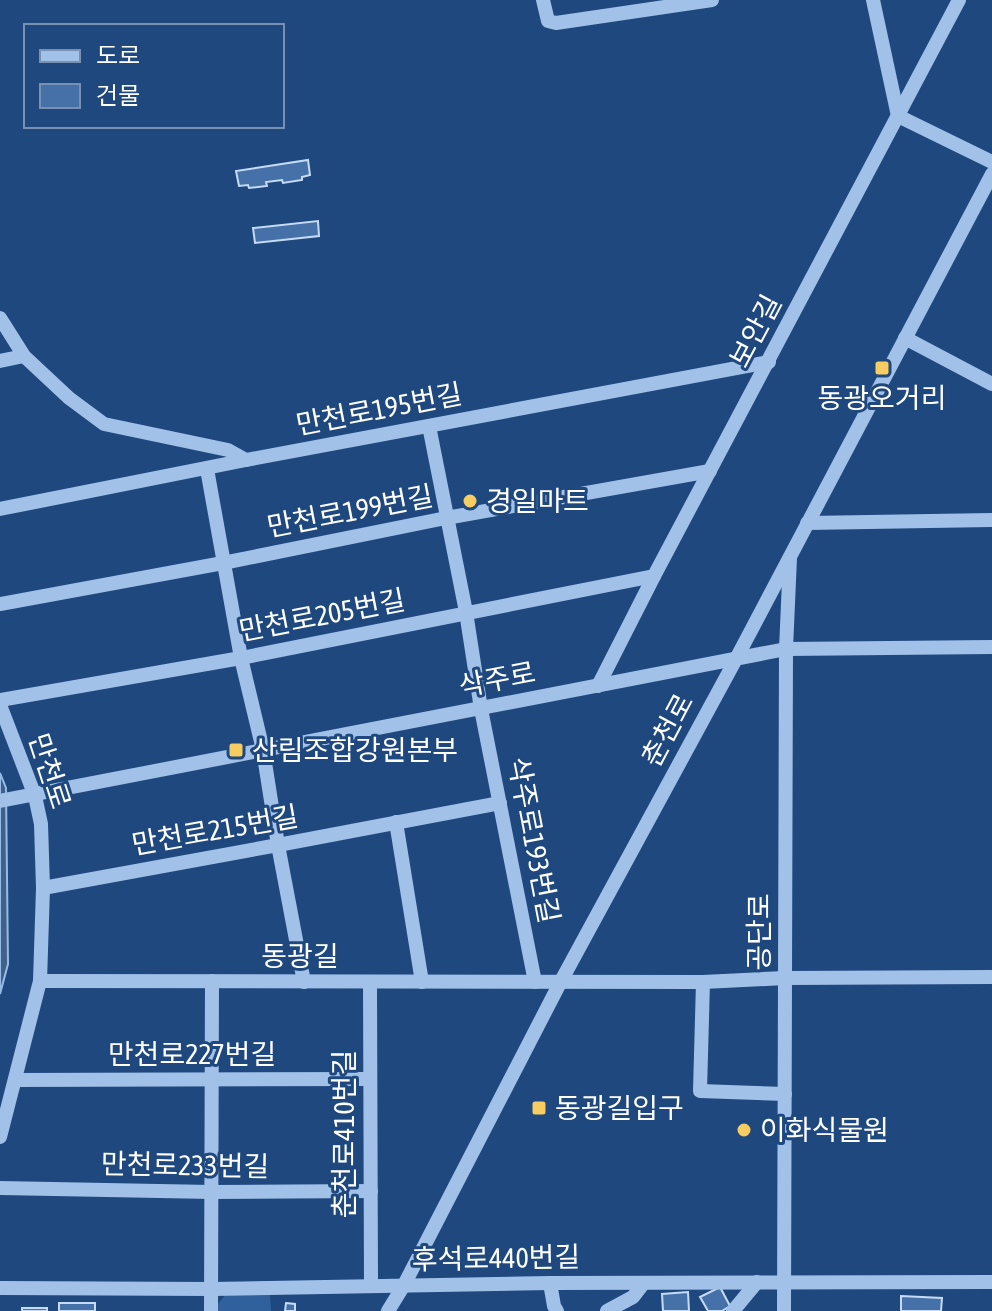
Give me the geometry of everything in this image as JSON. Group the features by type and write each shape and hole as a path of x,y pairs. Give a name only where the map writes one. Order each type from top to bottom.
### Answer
{"street":[{"path":"543,0 548,21 556,23 712,0"},
{"path":"873,0 898,116 992,162"},
{"name":"보안길","path":"598,686 959,0"},
{"name":"춘천로","path":"389,1310 992,174"},
{"path":"0,318 24,356 69,398 104,424 228,450 246,460"},
{"path":"905,338 992,384"},
{"path":"0,361 24,356"},
{"name":"만천로195번길","path":"0,509 769,362"},
{"name":"삭주로193번길","path":"429,426 535,982"},
{"path":"207,469 241,658 263,750 304,982"},
{"name":"만천로199번길","path":"0,604 446,518 710,471"},
{"path":"807,523 992,520"},
{"name":"공단로","path":"784,1311 786,649 791,553"},
{"name":"만천로205번길","path":"0,703 654,576"},
{"name":"삭주로","path":"7,800 786,649 992,647"},
{"name":"만천로","path":"0,703 35,796 41,824 43,888 40,981 0,1137"},
{"name":"만천로215번길","path":"43,888 500,803"},
{"path":"396,822 422,982"},
{"name":"동광길","path":"40,981 560,983 992,977"},
{"path":"211,1311 212,981"},
{"name":"춘천로410번길","path":"370,982 371,1286"},
{"path":"703,982 700,1091 785,1094"},
{"name":"만천로227번길","path":"15,1080 370,1079"},
{"name":"만천로233번길","path":"0,1188 371,1191"},
{"path":"733,1311 757,1282"},
{"name":"후석로440번길","path":"0,1288 992,1282"},
{"path":"550,1283 557,1311"},
{"path":"607,1311 633,1297 643,1284"}],"shaded area":[{"path":"0,773 6,788 8,964 0,994"},
{"path":"227,1293 270,1295 271,1311 217,1311 217,1305"}],"building":[{"path":"308,160 310,175 302,177 302,180 266,182 267,186 249,188 248,185 239,186 236,171"},
{"path":"318,221 319,236 255,243 253,228"},
{"path":"720,1287 730,1306 722,1311 708,1311 700,1297"},
{"path":"688,1292 689,1311 663,1311 662,1294"},
{"path":"901,1296 942,1298 941,1311 901,1311"},
{"path":"59,1303 95,1303 95,1311 59,1311"},
{"path":"286,1303 295,1304 295,1311 285,1311"},
{"path":"22,1308 47,1308 47,1311 22,1311"}],"place":[{"name":"동광오거리","path":"882,368"},
{"name":"경일마트","path":"470,501"},
{"name":"산림조합강원본부","path":"236,750"},
{"name":"동광길입구","path":"539,1108"},
{"name":"이화식물원","path":"744,1130"}]}
